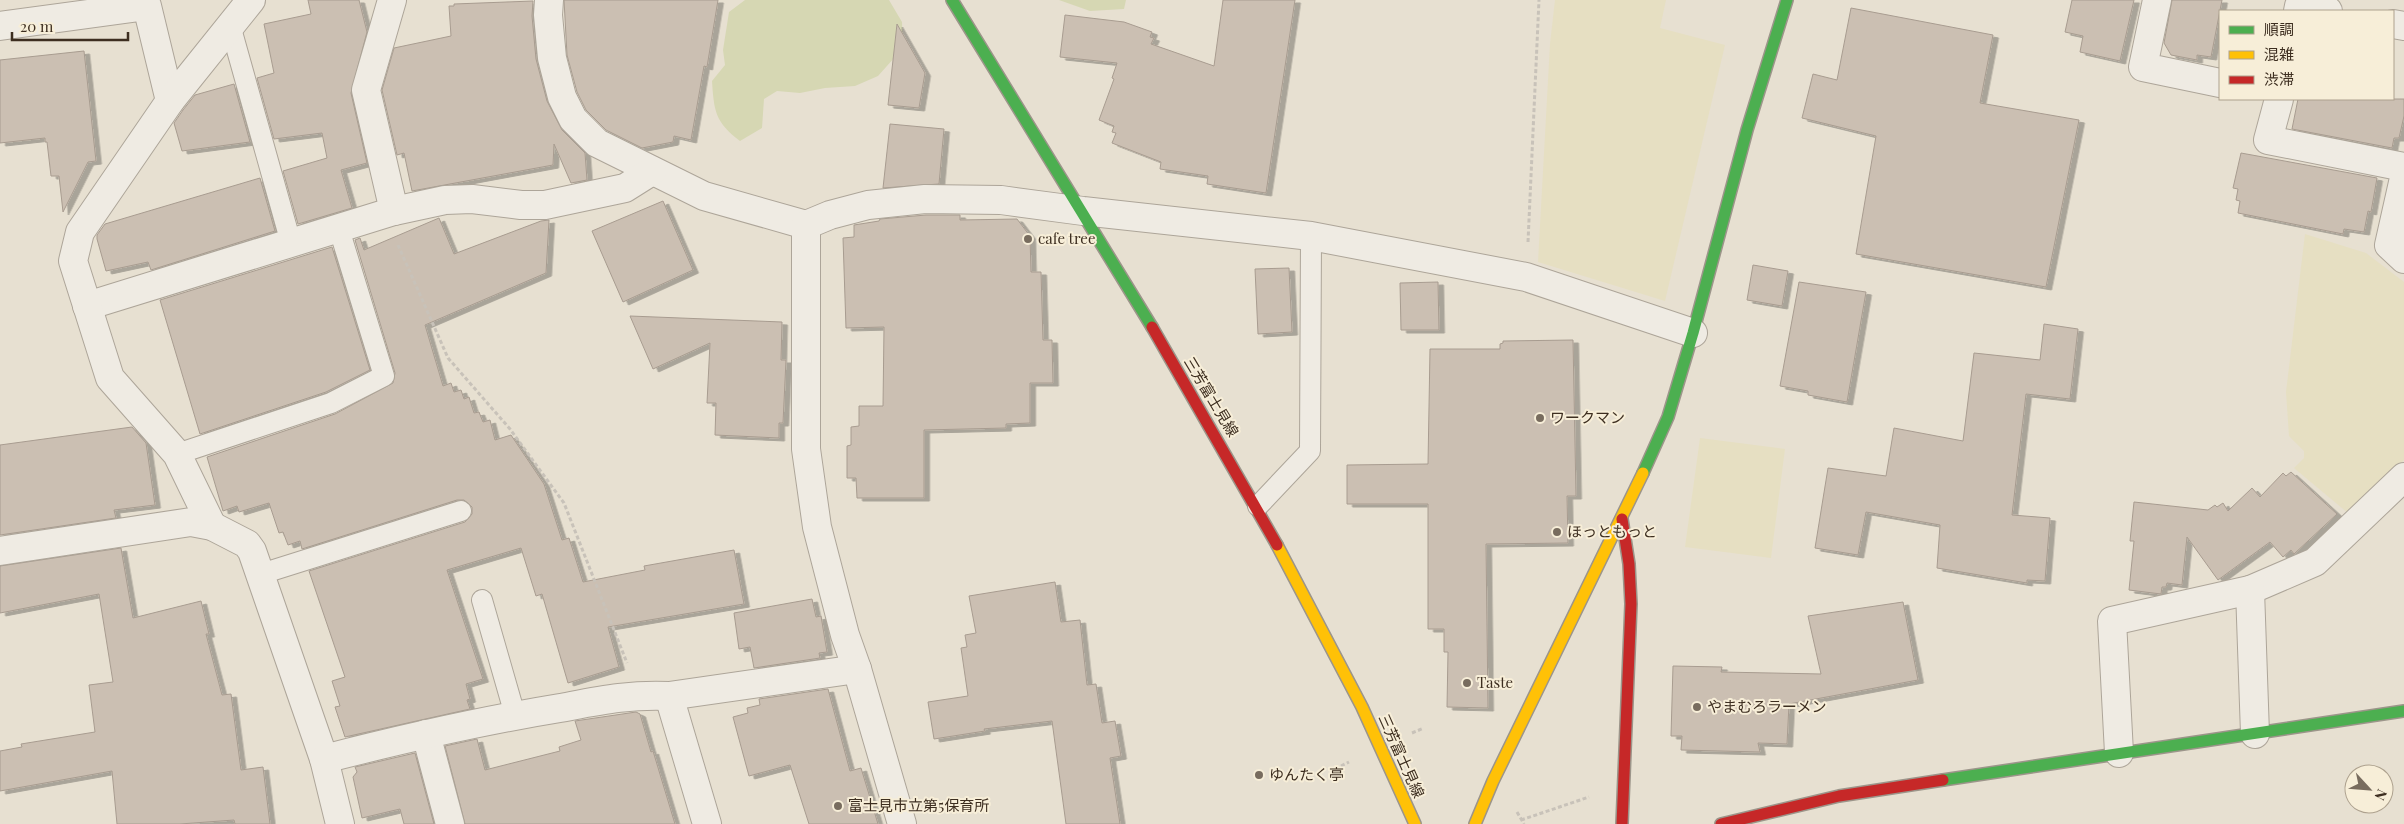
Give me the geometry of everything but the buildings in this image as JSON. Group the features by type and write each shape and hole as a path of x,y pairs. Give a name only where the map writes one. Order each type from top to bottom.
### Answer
{"street":[{"path":"212,526 176,454 110,378 73,261 80,232 170,101 251,0"},
{"path":"389,213 366,90 392,0"},
{"path":"549,0 548,15 552,58 562,97 573,119 597,143 704,196 806,225 830,215 868,205 925,199 1001,200 1311,236 1526,277 1693,333"},
{"name":"三芳富士見線","path":"952,0 1083,211 1258,506 1326,632 1382,747 1416,824"},
{"path":"1475,824 1493,781 1622,519 1668,417 1693,333 1747,130 1787,0"},
{"path":"2157,0 2143,67 2219,83"},
{"path":"0,26 147,6 170,101"},
{"path":"2298,10 2299,6 2322,10"},
{"path":"2278,100 2268,140 2404,167"},
{"path":"87,306 389,213 445,200 472,199 521,205 546,205 625,188 652,171"},
{"path":"2404,178 2389,245 2404,259"},
{"path":"806,225 806,449 817,527 845,635 858,669 902,824"},
{"path":"2119,753 2112,621 2250,590 2316,562 2404,477"},
{"path":"1622,519 1629,564 1631,604 1622,824"},
{"path":"0,551 191,522 212,526 247,544 261,574 324,759 340,824"},
{"path":"2250,590 2256,734"},
{"path":"324,759 515,715 639,695 669,696 858,669"},
{"path":"669,696 708,824"},
{"path":"1721,824 1839,796 2404,711"},
{"path":"426,734 450,824"}],"lane":[{"path":"230,25 291,242"},
{"path":"176,454 331,403 384,376 338,229"},
{"path":"1258,506 1310,451 1311,236"},
{"path":"261,574 461,511"},
{"path":"482,600 515,715"}],"path":[{"path":"1526,277 1539,0"},
{"path":"389,213 448,358 510,429 564,503 639,695"},
{"path":"1521,820 1591,796"}],"shaded area":[{"path":"1555,0 1666,0 1660,28 1725,45 1665,301 1538,262 1550,44"},
{"path":"2305,234 2366,253 2404,282 2404,460 2348,513 2294,468 2304,458 2304,451 2289,436 2286,392"},
{"path":"1700,438 1785,449 1771,558 1685,547"}],"green space":[{"path":"745,0 889,0 902,22 903,48 878,76 855,86 825,88 800,93 777,91 764,99 762,128 740,141 725,128 717,115 712,81 725,65 723,50 729,12"},
{"path":"1059,0 1126,0 1124,9 1090,11"}],"traffic: fast":[{"path":"952,0 1152,327"},
{"path":"1643,473 1668,417 1693,333 1747,130 1787,0"},
{"path":"1943,780 2404,711"}],"traffic: slow":[{"path":"1475,824 1493,781 1643,473"},
{"path":"1277,545 1362,707 1415,824"}],"traffic: jam":[{"path":"1152,327 1277,545"},
{"path":"1622,519 1629,564 1631,604 1622,824"},
{"path":"1721,824 1839,796 1943,780"}],"place":[{"name":"cafe tree","path":"1028,239"},
{"name":"ワークマン","path":"1540,418"},
{"name":"ほっともっと","path":"1557,532"},
{"name":"Taste","path":"1467,683"},
{"name":"やまむろラーメン","path":"1697,707"},
{"name":"ゆんたく亭","path":"1259,775"},
{"name":"富士見市立第5保育所","path":"838,806"}]}
